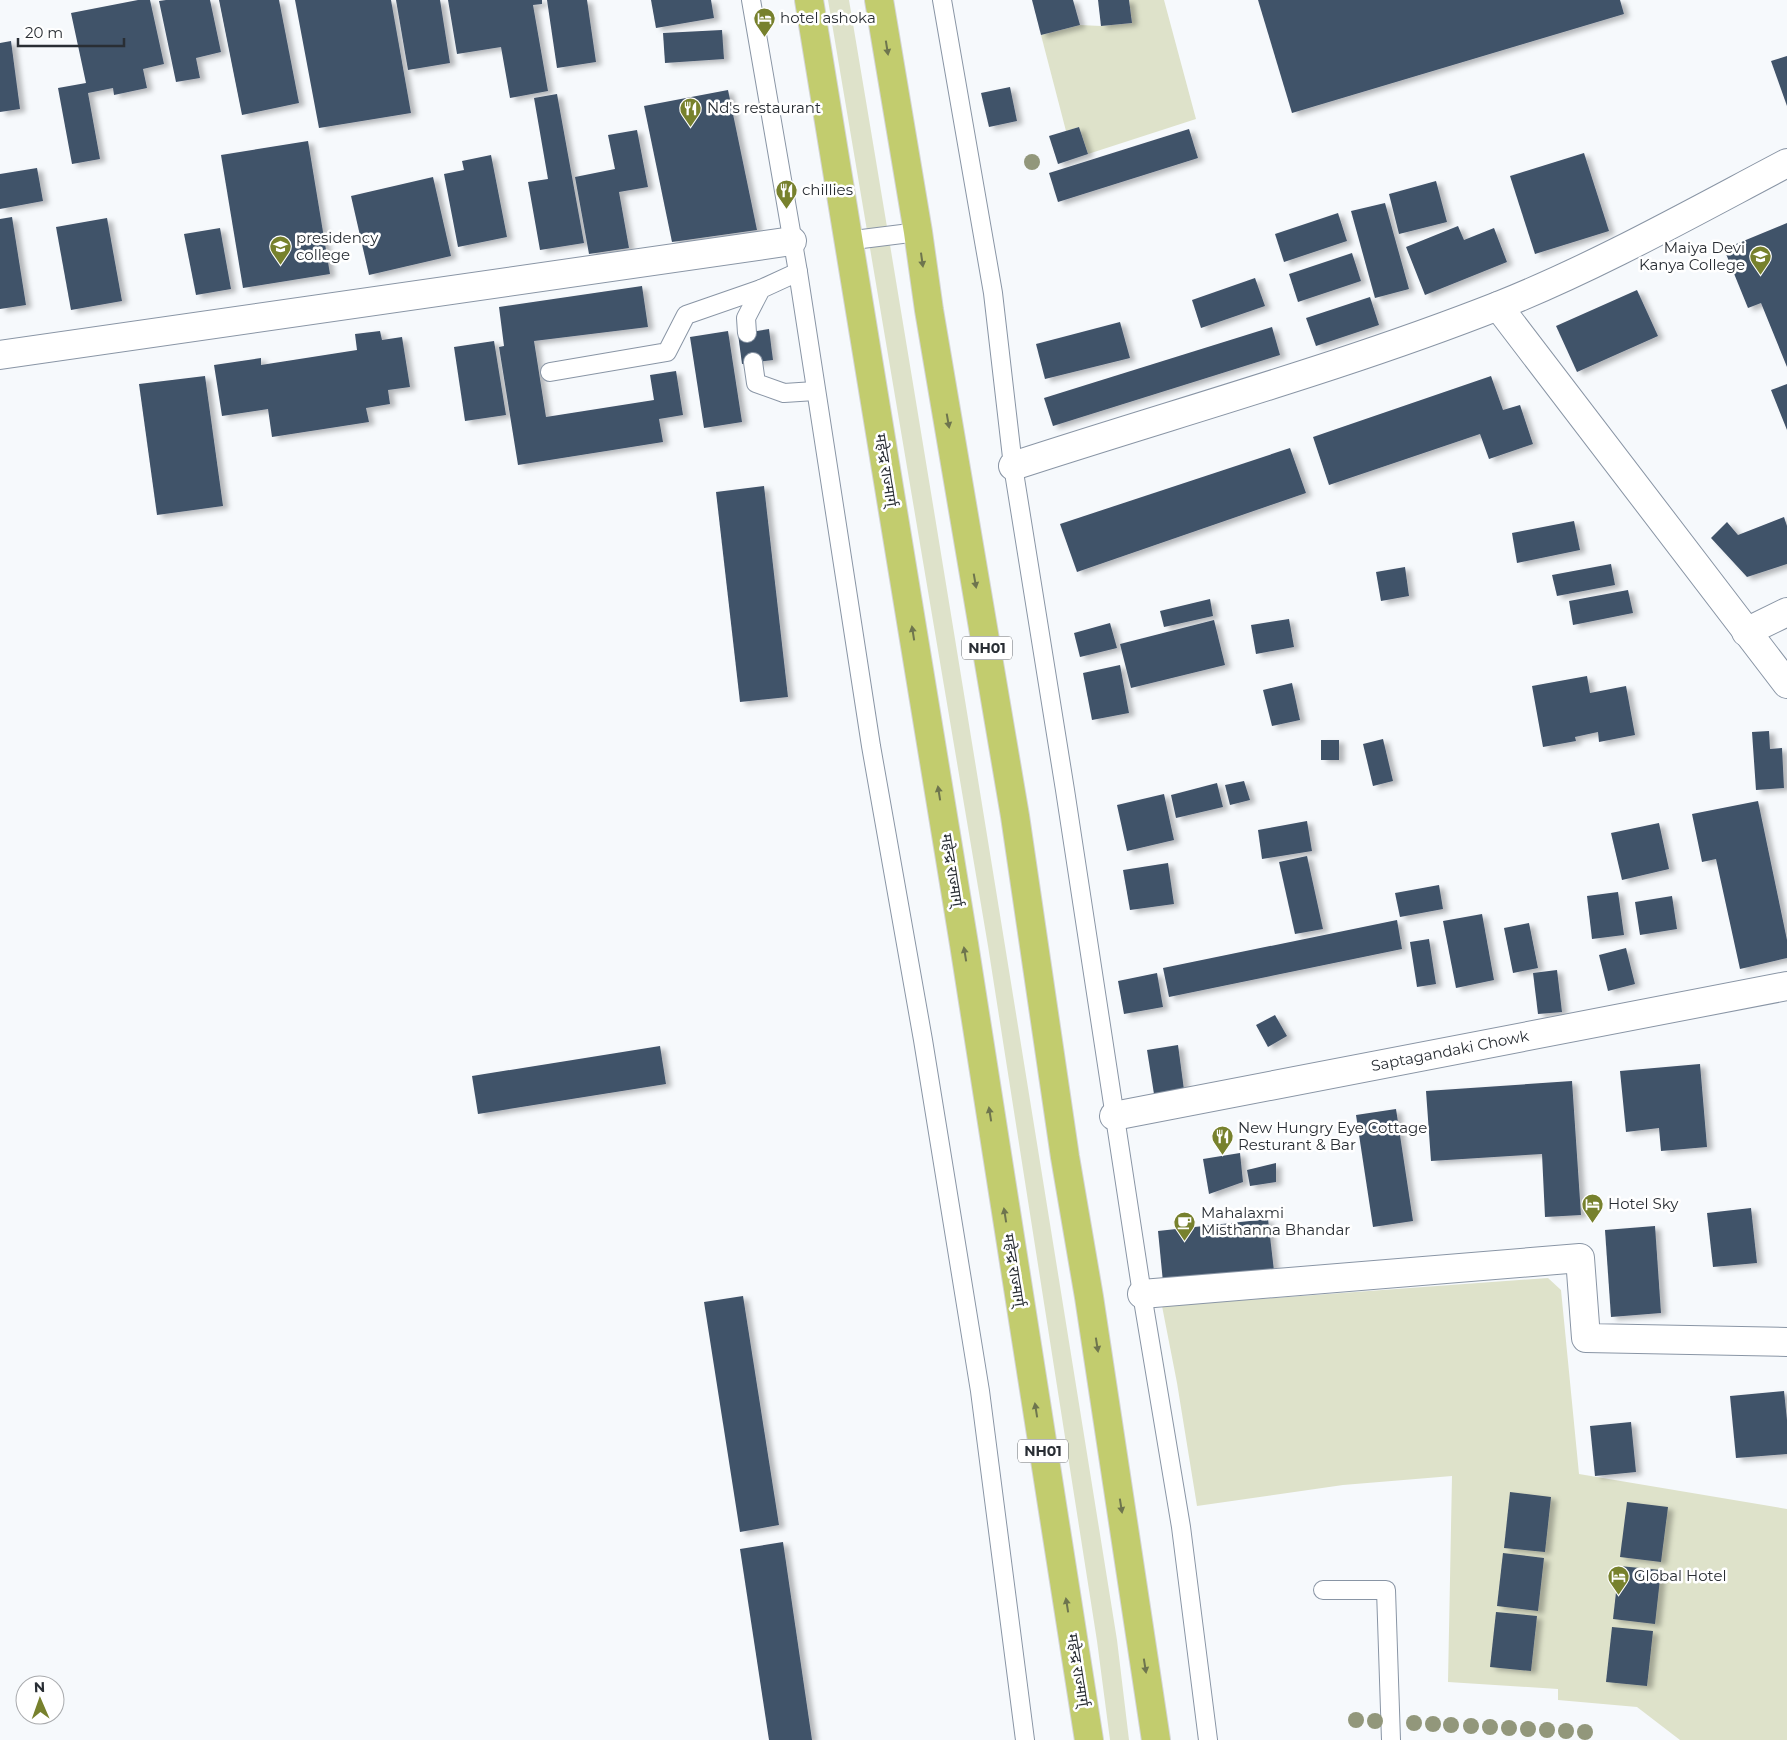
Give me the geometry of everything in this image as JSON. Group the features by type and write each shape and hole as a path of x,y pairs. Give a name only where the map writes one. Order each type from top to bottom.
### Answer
{"highway":[{"name":"महेन्द्र राज्मार्ग्","path":"809,0 846,241 876,408 961,925 1089,1740"},
{"name":"NH01","path":"879,0 918,232 928,310 1015,816 1065,1157 1089,1297 1156,1740"}],"street":[{"path":"1013,466 1311,372 1498,306 1580,271 1787,163"},
{"path":"0,355 792,241"},
{"path":"1498,306 1787,684"},
{"path":"1746,632 1787,612"},
{"name":"Saptagandaki Chowk","path":"1114,1116 1787,986"},
{"path":"1142,1294 1580,1258 1586,1338 1787,1342"}],"lane":[{"path":"751,0 798,272 869,736 923,1040 978,1382 1025,1740"},
{"path":"942,0 993,293 1013,466 1065,790 1142,1294 1181,1527 1208,1740"},
{"path":"846,241 918,232"},
{"path":"550,372 667,352 686,315 760,289 798,272"},
{"path":"747,333 746,318 760,289"},
{"path":"753,362 756,383 784,393 816,392"},
{"path":"1324,1590 1386,1590 1391,1740"}],"green space":[{"path":"828,0 849,0 1117,1640 1129,1740 1110,1740 1097,1641 988,946"},
{"path":"1129,0 1164,0 1196,119 1088,154 1079,127 1066,131 1041,35 1080,25 1101,26 1132,23"},
{"path":"1548,1278 1561,1290 1579,1474 1787,1509 1787,1740 1680,1740 1637,1707 1558,1700 1558,1689 1448,1682 1452,1476 1343,1485 1197,1506 1177,1383 1162,1306"}],"building":[{"path":"138,0 150,0 164,64 143,69 147,88 114,95 113,88 88,93 100,159 72,164 58,88 86,83 71,13"},
{"path":"210,0 221,52 196,58 200,78 176,82 159,1"},
{"path":"219,0 279,0 299,103 242,115"},
{"path":"295,0 391,0 411,113 319,128"},
{"path":"396,0 440,0 450,63 408,70"},
{"path":"448,0 542,0 542,4 533,5 548,91 510,98 501,47 457,54"},
{"path":"547,0 587,0 596,62 557,68"},
{"path":"651,0 711,0 714,18 656,28"},
{"path":"1032,0 1073,0 1080,25 1041,35"},
{"path":"1098,0 1129,0 1132,23 1101,26"},
{"path":"1258,0 1620,0 1624,14 1292,113"},
{"path":"722,30 724,59 665,63 663,33"},
{"path":"11,41 20,109 0,112 0,43"},
{"path":"1787,56 1787,106 1771,61"},
{"path":"1010,87 1017,121 989,127 981,93"},
{"path":"728,90 757,230 672,242 644,106"},
{"path":"557,94 584,243 540,250 528,182 548,179 534,98"},
{"path":"1079,127 1088,154 1058,164 1049,136"},
{"path":"1189,129 1198,158 1058,202 1049,173"},
{"path":"637,130 648,187 619,192 629,248 589,254 575,177 615,169 608,135"},
{"path":"308,141 330,274 243,288 221,155"},
{"path":"1584,153 1609,231 1535,254 1510,176"},
{"path":"491,155 507,237 458,247 444,174 464,170 462,161"},
{"path":"37,168 43,201 0,209 0,174"},
{"path":"433,177 451,256 369,275 351,196"},
{"path":"1436,181 1447,222 1399,234 1389,194"},
{"path":"1385,203 1409,289 1375,298 1351,211"},
{"path":"1338,213 1347,241 1284,262 1275,234"},
{"path":"12,217 26,305 0,309 0,219"},
{"path":"107,218 122,301 71,310 56,227"},
{"name":"Maiya Devi Kanya College","path":"1787,223 1787,367 1761,303 1748,308 1724,249"},
{"path":"1458,226 1464,240 1494,228 1507,262 1425,295 1406,247"},
{"path":"220,228 231,289 196,295 184,234"},
{"path":"1352,253 1361,281 1298,302 1289,274"},
{"path":"1255,278 1265,306 1201,328 1192,300"},
{"path":"642,286 648,327 534,341 546,417 654,400 650,375 676,371 683,415 659,419 663,442 518,465 499,347 504,346 499,307"},
{"path":"1637,290 1658,336 1577,372 1556,326"},
{"path":"1370,297 1379,325 1316,346 1306,318"},
{"path":"1120,322 1130,358 1045,379 1036,344"},
{"path":"1272,327 1280,355 1053,426 1044,398"},
{"path":"769,329 773,360 742,364 738,334"},
{"path":"380,331 382,340 402,337 410,387 388,390 390,404 366,408 369,422 272,437 268,409 222,416 214,365 261,358 261,365 357,350 355,334"},
{"path":"728,331 742,422 704,428 690,337"},
{"path":"494,341 506,415 465,421 454,347"},
{"path":"205,376 223,506 157,515 139,384"},
{"path":"1491,376 1503,410 1520,405 1533,444 1489,459 1480,434 1329,485 1313,437"},
{"path":"1787,384 1787,430 1771,390"},
{"path":"1290,448 1306,493 1077,572 1060,524"},
{"path":"764,486 788,697 740,702 716,492"},
{"path":"1784,517 1787,526 1787,564 1747,577 1711,538 1727,522 1738,535"},
{"path":"1574,521 1580,550 1517,563 1512,533"},
{"path":"1611,564 1615,585 1557,596 1552,575"},
{"path":"1405,567 1409,596 1381,601 1376,572"},
{"path":"1628,590 1633,613 1573,625 1569,601"},
{"path":"1210,599 1213,616 1164,627 1160,611"},
{"path":"1289,619 1294,647 1256,654 1251,625"},
{"path":"1214,620 1225,665 1131,688 1120,644"},
{"path":"1110,623 1117,648 1080,657 1074,633"},
{"path":"1120,665 1129,713 1092,720 1083,673"},
{"path":"1587,676 1590,693 1626,686 1635,735 1599,742 1598,732 1575,737 1576,741 1543,747 1532,686"},
{"path":"1292,683 1300,720 1272,726 1263,690"},
{"path":"1769,731 1770,749 1782,748 1784,788 1756,790 1752,732"},
{"path":"1383,739 1393,781 1373,786 1363,744"},
{"path":"1321,740 1339,740 1339,760 1321,760"},
{"path":"1244,781 1250,800 1230,805 1225,785"},
{"path":"1217,783 1223,807 1176,818 1171,795"},
{"path":"1164,794 1174,840 1127,851 1117,805"},
{"path":"1758,801 1787,940 1787,958 1740,969 1716,859 1702,862 1692,814"},
{"path":"1307,821 1312,851 1262,859 1258,830"},
{"path":"1659,823 1669,869 1622,880 1611,833"},
{"path":"1307,856 1323,929 1295,934 1279,862"},
{"path":"1168,863 1174,904 1130,910 1123,870"},
{"path":"1439,885 1443,909 1400,917 1395,893"},
{"path":"1618,892 1624,935 1592,939 1587,896"},
{"path":"1672,896 1677,929 1640,935 1635,902"},
{"path":"1482,914 1494,980 1456,988 1443,921"},
{"path":"1397,920 1402,949 1169,997 1163,968"},
{"path":"1529,923 1538,968 1513,973 1504,928"},
{"path":"1429,939 1436,984 1417,987 1410,942"},
{"path":"1626,948 1635,984 1608,991 1599,955"},
{"path":"1557,970 1562,1012 1538,1014 1533,973"},
{"path":"1157,973 1163,1007 1124,1014 1118,981"},
{"path":"1275,1015 1287,1036 1268,1047 1256,1025"},
{"path":"1178,1045 1184,1090 1154,1094 1147,1050"},
{"path":"660,1046 666,1084 478,1114 472,1076"},
{"path":"1700,1064 1707,1147 1661,1151 1659,1128 1626,1132 1620,1071"},
{"path":"1572,1081 1581,1215 1545,1217 1542,1154 1431,1161 1426,1091"},
{"path":"1396,1109 1413,1221 1373,1227 1356,1115"},
{"path":"1240,1153 1243,1182 1209,1194 1203,1159"},
{"path":"1276,1163 1276,1182 1250,1186 1247,1170"},
{"path":"1751,1208 1757,1263 1713,1267 1707,1213"},
{"path":"1268,1219 1274,1271 1163,1282 1158,1231"},
{"path":"1655,1226 1661,1313 1611,1317 1605,1230"},
{"path":"743,1296 779,1525 740,1532 704,1302"},
{"path":"1784,1391 1787,1420 1787,1454 1736,1458 1730,1396"},
{"path":"1631,1422 1636,1472 1595,1476 1590,1426"},
{"path":"1510,1492 1551,1497 1545,1552 1504,1548"},
{"path":"1627,1502 1668,1507 1661,1562 1620,1557"},
{"path":"783,1542 812,1740 769,1740 740,1549"},
{"path":"1503,1553 1544,1558 1538,1611 1497,1606"},
{"path":"1619,1566 1661,1570 1655,1624 1613,1619"},
{"path":"1496,1612 1537,1616 1531,1671 1490,1667"},
{"path":"1612,1627 1653,1631 1647,1686 1606,1682"}],"place":[{"name":"hotel ashoka","path":"764,37"},
{"name":"Nd's restaurant","path":"691,127"},
{"name":"chillies","path":"786,209"},
{"name":"presidency college","path":"280,266"},
{"name":"Maiya Devi Kanya College","path":"1761,276"},
{"name":"New Hungry Eye Cottage Resturant & Bar","path":"1222,1156"},
{"name":"Hotel Sky","path":"1592,1223"},
{"name":"Mahalaxmi Misthanna Bhandar","path":"1185,1241"},
{"name":"Global Hotel","path":"1618,1595"}]}
